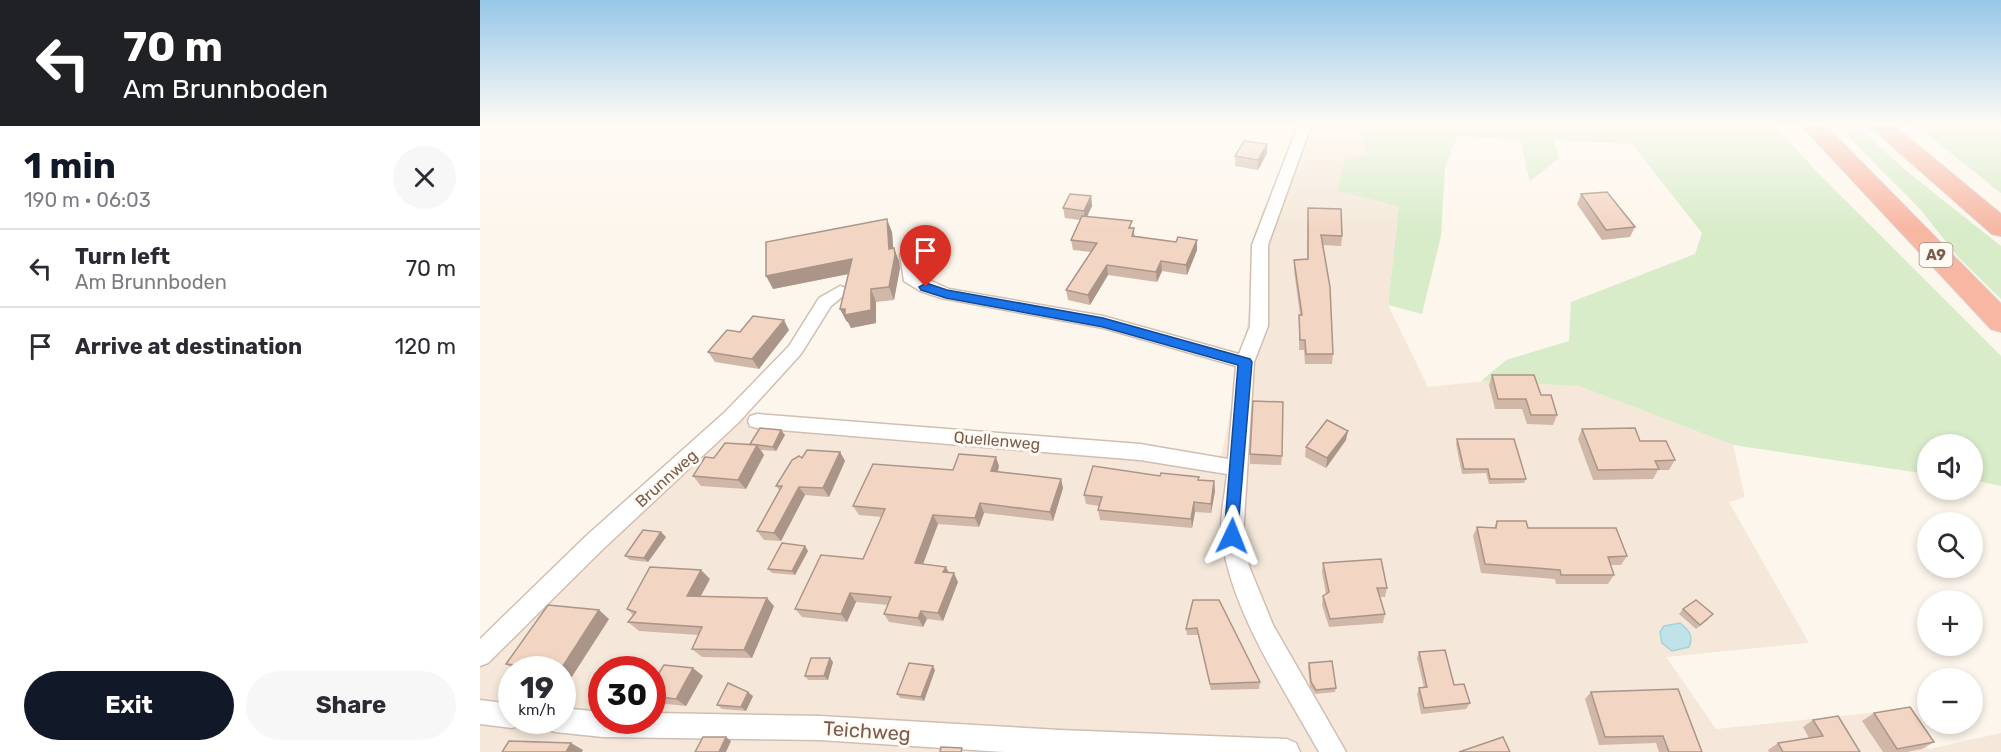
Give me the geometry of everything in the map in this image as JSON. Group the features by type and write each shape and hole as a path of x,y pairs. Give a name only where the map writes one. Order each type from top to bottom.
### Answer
{"highway":[{"name":"A9","path":"1844,158 2001,322"},
{"path":"1918,158 2001,228"}],"street":[{"path":"1293,158 1260,245 1258,326 1245,362 1232,536 1238,566 1264,631 1333,752"},
{"path":"908,255 910,277 926,287 946,294 1103,322 1245,362"},
{"name":"Brunnweg","path":"480,655 594,543 732,417 795,350 825,302 840,292"},
{"name":"Quellenweg","path":"757,421 1140,452 1236,468"},
{"path":"480,712 498,714"},
{"name":"Teichweg","path":"576,722 603,725 820,728 1060,743 1287,752"}],"shaded area":[{"path":"1294,158 1370,158 1399,206 1388,305 1428,387 1485,381 1579,386 1733,445 1745,497 1729,502 1809,643 1666,657 1716,729 1898,710 1929,749 2001,733 2001,752 480,752 480,643 741,416 1221,458 1245,341 1262,211"}],"green space":[{"path":"1354,158 1449,158 1445,168 1441,236 1422,314 1388,305 1399,206 1337,191 1344,161"},
{"path":"1524,158 1559,158 1530,181"},
{"path":"1643,158 1804,158 2001,356 2001,486 1983,482 1983,434 1917,434 1917,473 1733,445 1579,386 1481,381 1506,360 1569,341 1571,302 1695,254 1702,233"},
{"path":"1870,158 1892,158 2001,246 2001,299 1959,258 1920,209"},
{"path":"1957,158 2001,158 2001,193"}],"water":[{"path":"1680,623 1690,634 1689,647 1672,651 1662,643 1660,632 1664,626"}],"building":[{"path":"1607,192 1635,227 1606,230 1581,194"},
{"path":"1070,194 1091,196 1084,211 1063,208"},
{"path":"1308,208 1341,209 1342,236 1321,235 1330,287 1333,354 1306,354 1305,340 1300,340 1299,315 1302,315 1294,260 1308,259"},
{"path":"1082,216 1132,221 1129,228 1134,228 1132,236 1176,242 1178,237 1197,240 1186,265 1161,261 1156,272 1107,265 1088,295 1066,290 1097,243 1071,240"},
{"path":"887,219 889,249 894,248 895,255 889,287 871,289 871,310 845,315 845,309 840,309 852,259 766,276 766,242"},
{"path":"753,316 784,320 752,359 708,352 727,330 740,332"},
{"path":"1492,375 1534,375 1541,395 1551,395 1557,415 1531,415 1526,399 1498,399"},
{"path":"1253,401 1283,402 1282,456 1250,454"},
{"path":"1327,420 1348,431 1327,458 1306,447"},
{"path":"760,428 781,430 773,447 750,444"},
{"path":"1635,428 1640,441 1666,441 1675,460 1655,461 1659,469 1598,470 1582,429"},
{"path":"1457,439 1514,439 1526,479 1490,479 1488,469 1464,469"},
{"path":"725,443 757,445 738,480 693,476 705,457 714,458"},
{"path":"807,450 840,452 823,488 799,487 774,533 757,531 782,486 776,486 792,460 799,456 802,458"},
{"path":"959,454 996,457 991,471 1061,479 1050,512 980,503 975,518 933,515 915,563 946,567 943,572 954,573 938,613 921,611 918,618 884,614 891,597 850,593 841,614 795,609 821,555 863,559 885,509 853,506 873,464 953,470"},
{"path":"1093,466 1160,476 1161,473 1199,477 1198,480 1214,481 1211,504 1194,502 1191,519 1098,510 1102,497 1084,495"},
{"path":"1497,521 1526,521 1528,528 1616,528 1627,556 1608,557 1614,575 1561,575 1560,570 1485,564 1477,527 1496,528"},
{"path":"643,530 661,532 644,558 625,556"},
{"path":"782,543 805,546 792,571 768,569"},
{"path":"1381,559 1387,588 1377,588 1385,614 1330,619 1323,596 1329,592 1323,563"},
{"path":"650,567 701,570 687,596 767,598 744,650 692,649 702,627 628,622 636,612 627,609"},
{"path":"1193,600 1219,600 1260,682 1210,684 1197,628 1186,629"},
{"path":"1696,600 1713,614 1700,625 1683,609"},
{"path":"548,605 599,610 569,656 512,656"},
{"path":"1445,650 1454,685 1464,684 1470,703 1424,708 1419,688 1427,687 1419,652"},
{"path":"811,658 830,658 824,676 805,676"},
{"path":"1332,661 1336,688 1316,690 1311,682 1309,663"},
{"path":"909,663 933,666 921,697 897,694"},
{"path":"666,665 693,668 676,699 666,698"},
{"path":"728,683 748,692 741,707 717,705"},
{"path":"1678,689 1702,752 1669,752 1663,736 1605,737 1591,692"},
{"path":"1910,707 1917,717 1917,734 1929,734 1934,742 1897,749 1874,713"},
{"path":"1838,716 1860,752 1783,752 1778,743 1823,736 1813,720"},
{"path":"703,737 726,737 719,752 695,752"},
{"path":"1503,737 1510,752 1459,752"},
{"path":"509,741 571,743 566,752 502,752"},
{"path":"941,747 962,748 961,752 940,752"}],"route":[{"path":"926,287 946,294 1103,322 1245,362 1232,536"}]}
